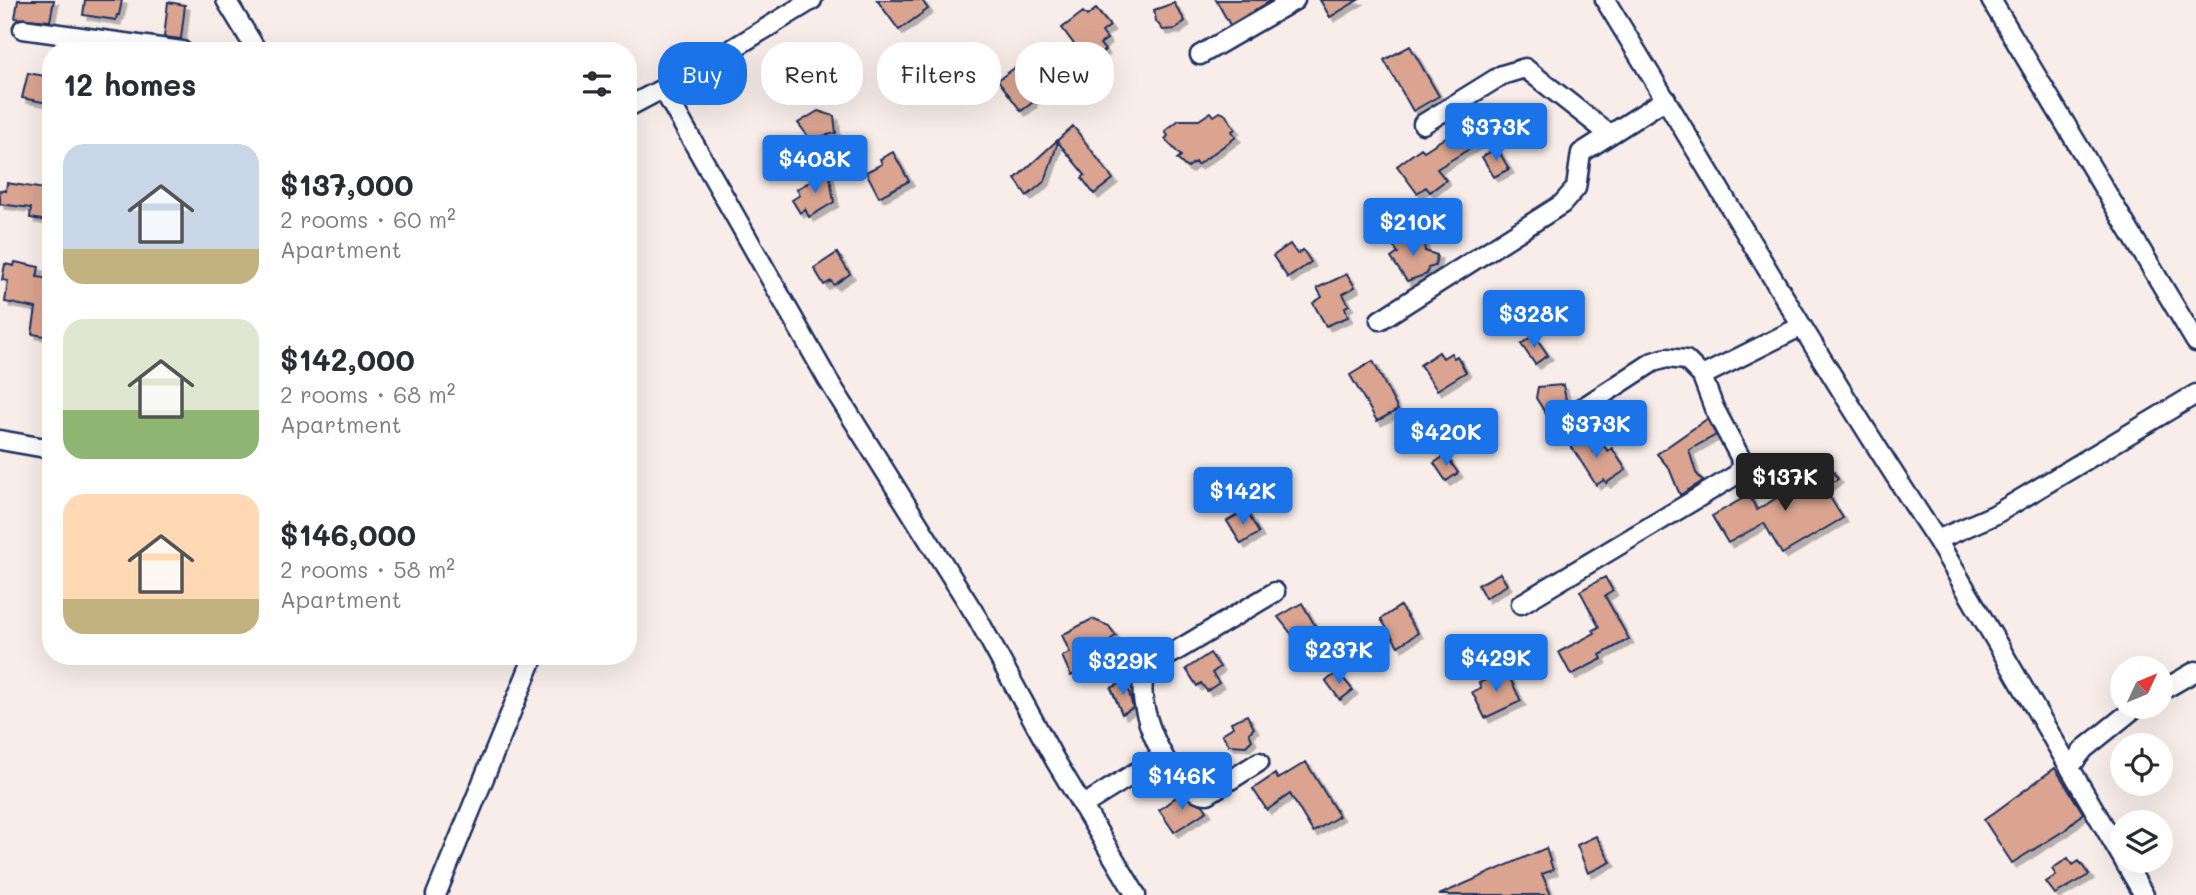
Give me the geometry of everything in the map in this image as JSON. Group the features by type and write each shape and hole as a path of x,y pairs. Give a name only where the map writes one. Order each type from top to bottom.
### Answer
{"street":[{"path":"226,0 252,42"},
{"path":"742,42 812,0"},
{"path":"1200,55 1295,0"},
{"path":"1605,0 1800,327 1937,540 2110,837"},
{"path":"1991,0 2196,342"},
{"path":"23,29 117,42"},
{"path":"1423,124 1503,75 1525,68 1609,134"},
{"path":"637,102 658,92"},
{"path":"1380,320 1562,204 1576,188 1581,153 1666,99"},
{"path":"672,105 828,380 978,620 1082,806 1136,895"},
{"path":"1702,376 1800,327"},
{"path":"1521,604 1737,475 1741,467 1740,457 1714,408 1702,376 1686,360 1667,358 1653,362 1573,414"},
{"path":"1937,540 1994,515 2196,394"},
{"path":"0,440 42,447"},
{"path":"1259,762 1208,794 1189,789 1162,756 1147,716 1143,685 1149,667 1275,592"},
{"path":"436,895 530,665"},
{"path":"2174,684 2196,671"},
{"path":"2070,767 2084,749 2121,719"},
{"path":"1082,806 1162,756"},
{"path":"2131,873 2144,895"}],"building":[{"path":"18,0 54,0 50,21 15,18"},
{"path":"85,0 122,0 119,15 116,20 83,15"},
{"path":"877,0 922,0 928,9 899,30"},
{"path":"1216,0 1272,0 1230,25"},
{"path":"1320,0 1358,0 1330,17"},
{"path":"168,2 185,5 181,39 164,37"},
{"path":"1174,3 1185,21 1176,29 1163,30 1156,21 1154,10"},
{"path":"1096,9 1110,26 1102,32 1107,39 1103,42 1072,42 1062,28 1083,12 1087,16"},
{"path":"1410,46 1439,96 1413,111 1384,60"},
{"path":"1015,68 1015,103 1001,84 1001,78"},
{"path":"28,73 42,75 42,102 22,98"},
{"path":"1017,105 1029,105 1021,111"},
{"path":"818,111 834,116 836,133 810,139 798,123"},
{"path":"1211,112 1214,116 1220,112 1225,114 1235,129 1232,131 1236,137 1197,165 1195,162 1187,168 1177,159 1181,156 1165,139 1168,136 1165,131 1179,120 1199,120"},
{"path":"1465,125 1477,144 1437,169 1446,180 1430,192 1426,187 1417,193 1397,166 1421,148 1424,151"},
{"path":"1073,126 1113,179 1094,194 1082,178 1085,175 1058,142 1045,181 1027,196 1015,179"},
{"path":"1497,148 1509,169 1494,177 1482,157"},
{"path":"893,152 909,181 879,197 866,172 882,164 880,159"},
{"path":"829,171 834,202 809,217 805,209 800,213 792,200 800,195 797,189"},
{"path":"7,183 42,189 42,220 30,218 31,208 0,204 0,190 6,191"},
{"path":"1408,236 1423,237 1425,251 1437,255 1435,266 1428,268 1427,274 1407,281 1391,258 1398,253 1393,245"},
{"path":"1290,244 1297,254 1303,250 1311,262 1288,278 1273,256"},
{"path":"837,253 850,274 834,285 831,281 824,285 814,268"},
{"path":"15,262 39,267 37,277 42,278 42,336 32,334 36,308 5,302 8,281 2,280 5,264 14,266"},
{"path":"1347,274 1355,287 1343,294 1349,305 1345,307 1348,317 1326,326 1313,303 1322,297 1317,288"},
{"path":"1534,335 1548,355 1535,364 1521,344"},
{"path":"1439,352 1443,358 1451,353 1454,358 1457,356 1466,372 1437,390 1420,365"},
{"path":"1373,361 1398,410 1377,421 1350,375"},
{"path":"1563,385 1567,405 1548,417 1536,398 1538,387"},
{"path":"1707,419 1716,435 1689,450 1696,473 1703,481 1680,495 1669,468 1657,454"},
{"path":"1578,430 1594,452 1603,445 1608,451 1612,448 1626,470 1606,483 1604,480 1596,485 1566,438"},
{"path":"1446,455 1458,473 1446,481 1434,463"},
{"path":"1829,465 1838,479 1824,488 1843,518 1782,554 1764,523 1728,543 1712,516 1749,495 1757,510"},
{"path":"1246,510 1259,533 1241,544 1227,521"},
{"path":"1500,573 1507,585 1485,598 1478,585"},
{"path":"1605,577 1613,591 1605,596 1629,639 1600,655 1602,659 1571,675 1559,652 1595,633 1593,630 1599,627 1580,591"},
{"path":"1302,603 1317,629 1297,641 1278,617"},
{"path":"1400,606 1418,633 1398,646 1381,619"},
{"path":"1092,619 1109,626 1116,636 1111,639 1112,654 1106,662 1102,661 1071,676 1062,656 1070,653 1062,635"},
{"path":"1210,653 1220,667 1212,673 1219,683 1207,691 1201,683 1197,686 1186,669"},
{"path":"1506,670 1521,701 1485,718 1472,692 1481,688 1479,683"},
{"path":"1338,672 1353,690 1340,700 1326,681"},
{"path":"1126,681 1133,708 1122,714 1111,688"},
{"path":"1247,715 1254,728 1249,733 1252,740 1246,746 1229,745 1222,734 1233,727 1231,722"},
{"path":"1306,762 1339,816 1313,832 1290,794 1267,810 1253,789 1275,774 1278,779"},
{"path":"2055,768 2083,813 2065,830 2012,863 1984,820"},
{"path":"1180,794 1203,805 1207,811 1174,832 1159,810"},
{"path":"1596,836 1611,862 1588,873 1577,845"},
{"path":"1546,848 1553,870 1542,874 1551,895 1439,895"},
{"path":"2068,858 2073,865 2079,861 2089,875 2055,894 2046,882 2056,875 2052,869"}]}
